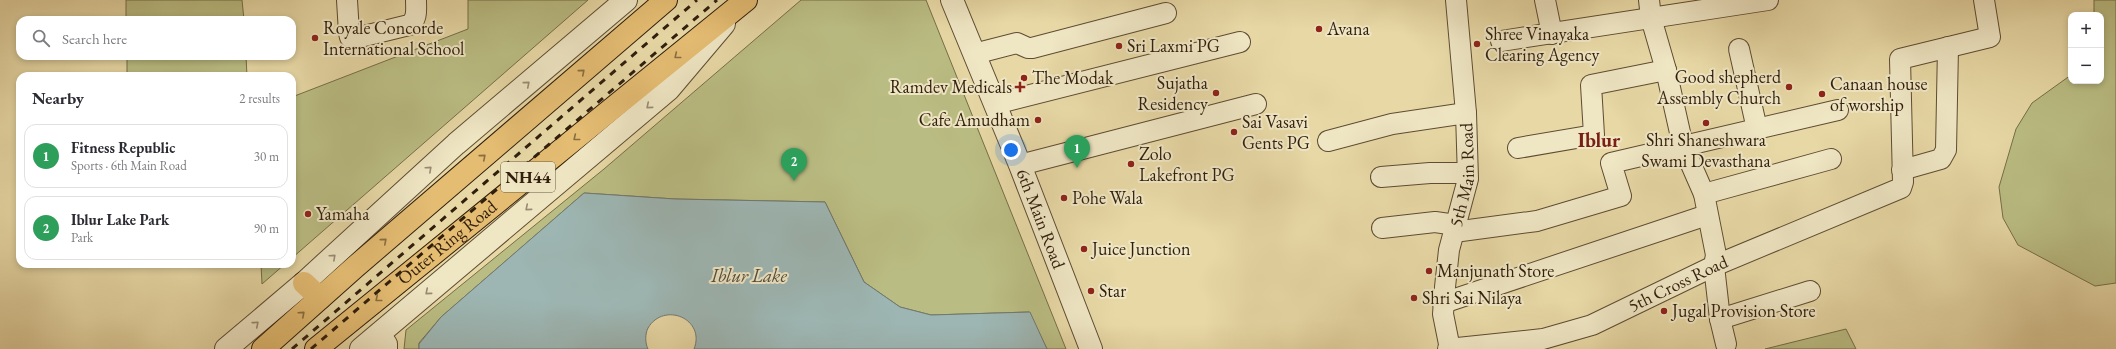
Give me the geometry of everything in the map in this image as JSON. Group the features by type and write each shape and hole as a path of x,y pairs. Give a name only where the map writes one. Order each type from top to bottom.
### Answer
{"highway":[{"name":"NH44","path":"263,349 320,298 666,0"},
{"name":"Outer Ring Road","path":"316,349 743,2"},
{"path":"304,283 320,298"}],"street":[{"path":"347,0 349,33 350,36 356,38 409,25 414,22 416,17 416,0"},
{"path":"226,349 304,283 456,144 626,0"},
{"name":"6th Main Road","path":"952,0 996,104 1091,349"},
{"name":"5th Main Road","path":"1449,349 1443,314 1449,250 1468,179 1466,113 1456,0"},
{"path":"1545,0 1552,34"},
{"path":"1501,41 1552,34 1650,9 1768,0"},
{"path":"1901,179 1900,59 1990,37 1984,0"},
{"path":"361,349 383,341 670,89 743,2"},
{"path":"1650,9 1666,70 1683,146 1704,194 1716,255 1714,266 1720,319 1726,344"},
{"path":"974,54 1017,43 1028,48 1032,48 1166,13"},
{"path":"996,104 1240,42"},
{"name":"5th Cross Road","path":"1449,349 1543,339 1592,325 1941,159 1946,150 1948,47"},
{"path":"1739,49 1757,129"},
{"path":"1518,148 1594,134 1591,85 1666,70"},
{"path":"1020,165 1256,104"},
{"path":"1382,228 1435,222 1455,229 1537,221 1621,196 1611,163 1838,110"},
{"path":"1328,141 1392,124 1466,113"},
{"path":"1704,194 1831,159"},
{"path":"1381,177 1430,173 1467,173"},
{"path":"1444,303 1707,215"},
{"path":"1720,319 1810,292"}],"green space":[{"path":"126,0 242,0 244,16 126,16"},
{"path":"468,0 588,0 296,255 296,95 468,29"},
{"path":"801,0 926,0 1066,349 1047,349 1029,312 931,315 900,307 864,282 825,202 675,199 584,193 441,317 419,343 419,349 404,349 406,330 604,169"},
{"path":"2094,0 2116,0 2116,283 2095,286 2018,245 2003,218 1999,187 2016,129 2032,103 2068,77 2068,84 2104,84 2104,12 2094,12"},
{"path":"127,60 246,60 247,72 127,72"},
{"path":"261,268 280,268 262,284"},
{"path":"1846,329 1856,349 1765,349"}],"water":[{"name":"Iblur Lake","path":"584,193 675,199 825,202 864,282 900,307 931,315 1030,312 1047,349 694,349 696,338 694,329 689,322 682,317 673,315 664,316 655,320 648,328 646,333 646,344 648,349 419,349 419,344 441,317"}],"railway":[{"path":"292,349 697,0"},
{"path":"311,349 717,0"}],"place":[{"name":"Avana","path":"1319,29"},
{"name":"Royale Concorde International School","path":"315,38"},
{"name":"Shree Vinayaka Clearing Agency","path":"1477,44"},
{"name":"Sri Laxmi PG","path":"1119,46"},
{"name":"The Modak","path":"1024,78"},
{"name":"Ramdev Medicals","path":"1020,87"},
{"name":"Good shepherd Assembly Church","path":"1789,87"},
{"name":"Sujatha Residency","path":"1216,93"},
{"name":"Canaan house of worship","path":"1822,94"},
{"name":"Cafe Amudham","path":"1038,120"},
{"name":"Shri Shaneshwara Swami Devasthana","path":"1706,123"},
{"name":"Sai Vasavi Gents PG","path":"1234,132"},
{"name":"Zolo Lakefront PG","path":"1131,164"},
{"name":"Fitness Republic","path":"1077,168"},
{"name":"Iblur Lake Park","path":"794,181"},
{"name":"Pohe Wala","path":"1064,198"},
{"name":"Yamaha","path":"308,214"},
{"name":"Juice Junction","path":"1084,249"},
{"name":"Manjunath Store","path":"1429,271"},
{"name":"Star","path":"1091,291"},
{"name":"Shri Sai Nilaya","path":"1414,298"},
{"name":"Jugal Provision Store","path":"1664,311"}],"district":[{"name":"Iblur","path":"1599,140"}]}
